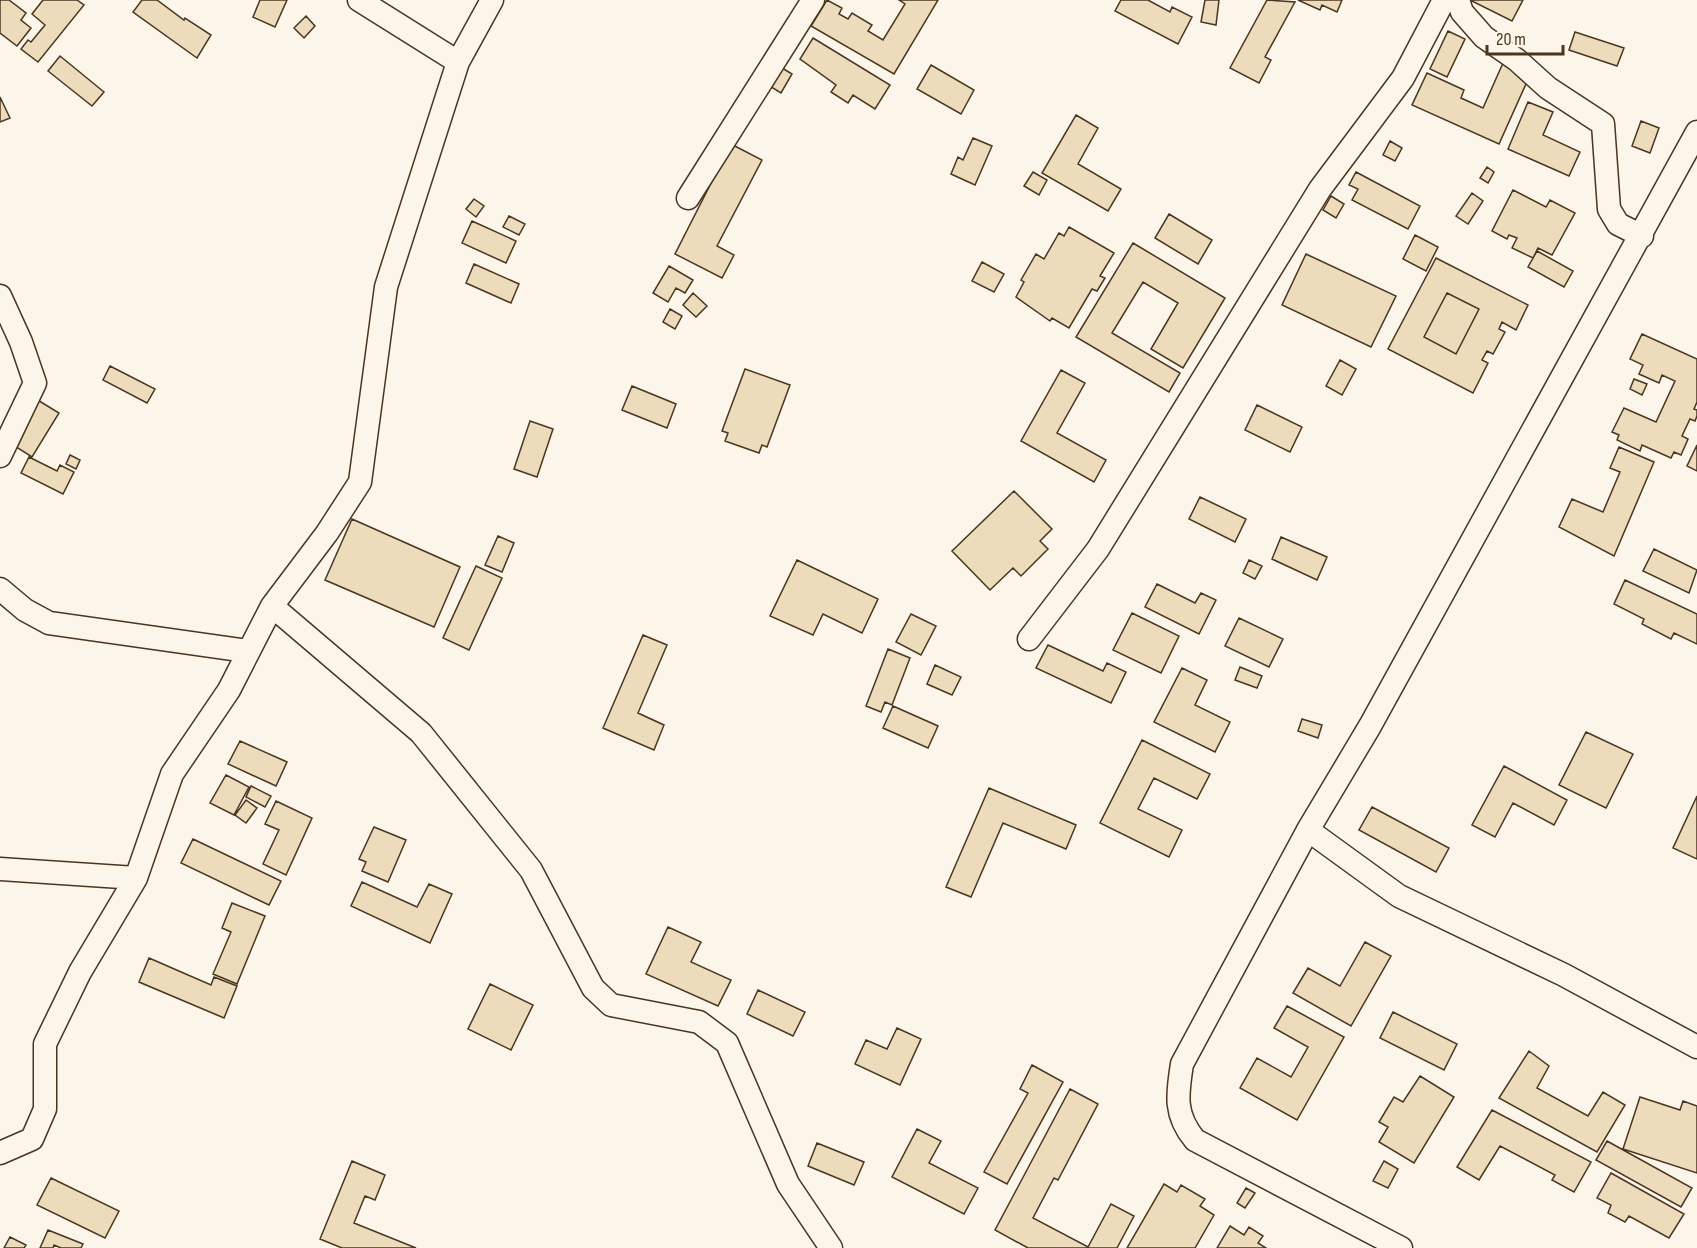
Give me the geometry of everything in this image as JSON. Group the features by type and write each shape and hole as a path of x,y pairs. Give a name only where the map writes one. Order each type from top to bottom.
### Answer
{"street":[{"path":"359,0 458,62"},
{"path":"0,1153 32,1139 45,1108 45,1044 80,972 136,878 172,774 229,690 272,606 360,482 386,287 458,62 492,0"},
{"path":"688,198 813,0"},
{"path":"1029,639 1098,549 1320,189 1403,78 1444,0"},
{"path":"1458,0 1462,12 1484,37 1517,60 1548,88 1604,124 1610,209 1618,224 1642,236"},
{"path":"1401,1248 1195,1140 1181,1124 1178,1089 1182,1064 1308,830 1370,726 1642,236 1697,132"},
{"path":"0,296 21,342 35,383 0,456"},
{"path":"0,589 25,610 49,623 247,651"},
{"path":"272,606 421,733 531,870 593,988 610,1005 699,1022 727,1043 789,1184 831,1248"},
{"path":"1308,830 1399,896 1564,975 1697,1047"},
{"path":"0,869 136,878"}],"building":[{"path":"0,0 9,0 26,13 21,20 31,28 17,46 0,33"},
{"path":"43,0 77,0 84,5 38,62 21,49 28,40 31,42 45,25 32,14"},
{"path":"142,0 157,0 184,20 185,18 211,35 197,58 133,12"},
{"path":"260,0 287,0 275,27 253,17"},
{"path":"827,0 842,8 839,14 848,19 852,13 872,25 868,31 883,40 905,4 899,0 938,0 894,74 811,26"},
{"path":"1121,0 1148,0 1170,12 1172,7 1192,17 1178,44 1115,11"},
{"path":"1205,0 1219,0 1216,25 1201,22"},
{"path":"1267,0 1295,2 1265,57 1271,60 1259,83 1230,68"},
{"path":"1298,0 1342,0 1337,12 1322,5 1320,10"},
{"path":"1470,0 1523,0 1512,21"},
{"path":"306,16 315,26 304,38 294,28"},
{"path":"1448,31 1465,39 1447,77 1430,69"},
{"path":"1575,32 1624,48 1617,66 1569,50"},
{"path":"813,38 890,85 875,109 853,95 848,103 831,92 836,85 800,59"},
{"path":"60,56 104,92 92,106 48,71"},
{"path":"1503,63 1530,75 1499,144 1412,105 1427,73 1464,90 1461,98 1483,108"},
{"path":"931,65 974,90 961,114 917,89"},
{"path":"779,66 792,74 781,93 768,85"},
{"path":"0,97 10,118 0,122"},
{"path":"1528,102 1553,112 1543,135 1580,152 1569,176 1508,149"},
{"path":"1076,115 1098,128 1078,164 1121,189 1108,211 1042,173"},
{"path":"1641,121 1659,128 1650,153 1632,146"},
{"path":"973,138 992,146 975,185 951,174 958,157 963,160"},
{"path":"1390,141 1402,148 1395,161 1383,155"},
{"path":"731,144 762,160 717,246 734,255 722,278 675,254"},
{"path":"1487,167 1494,172 1488,183 1480,178"},
{"path":"1033,172 1047,180 1039,195 1024,186"},
{"path":"1356,172 1420,206 1408,229 1352,200 1358,189 1349,185"},
{"path":"1513,190 1546,207 1550,200 1575,213 1552,255 1538,248 1533,258 1512,248 1517,238 1509,235 1507,239 1492,231"},
{"path":"1472,193 1483,201 1468,224 1456,216"},
{"path":"1331,196 1344,204 1336,218 1323,210"},
{"path":"474,199 484,206 476,217 466,209"},
{"path":"1169,214 1212,240 1198,264 1155,238"},
{"path":"509,216 525,224 519,235 503,227"},
{"path":"472,221 516,241 506,263 462,243"},
{"path":"1069,227 1114,253 1100,276 1105,278 1097,291 1092,289 1069,328 1052,318 1050,321 1016,297 1024,282 1021,280 1036,254 1044,259 1059,233 1064,236"},
{"path":"1415,235 1438,247 1426,271 1403,259"},
{"path":"1133,243 1225,298 1183,368 1151,349 1178,303 1143,282 1112,333 1180,373 1169,392 1076,337"},
{"path":"1537,251 1573,271 1564,287 1528,267"},
{"path":"1306,254 1396,296 1371,347 1282,305"},
{"path":"1436,258 1528,305 1516,330 1502,322 1499,329 1505,332 1493,354 1487,351 1482,360 1488,363 1473,393 1388,349","holes":["1447,293 1479,309 1456,354 1424,337"]},
{"path":"982,262 1004,274 994,292 972,281"},
{"path":"474,264 519,284 511,303 466,283"},
{"path":"669,266 693,280 685,293 676,288 668,302 653,293"},
{"path":"693,293 707,306 696,317 683,305"},
{"path":"1447,293 1479,309 1456,354 1424,337"},
{"path":"670,309 682,316 675,329 663,322"},
{"path":"1642,334 1697,359 1697,402 1694,409 1697,410 1697,416 1695,421 1690,419 1682,436 1688,439 1681,455 1674,452 1671,458 1642,445 1640,451 1617,440 1619,435 1612,432 1624,408 1656,422 1675,381 1662,375 1659,383 1639,374 1643,365 1630,359"},
{"path":"1340,360 1356,369 1342,395 1326,386"},
{"path":"110,366 155,389 147,403 103,380"},
{"path":"745,369 790,385 767,447 762,445 759,453 725,441 728,433 722,431"},
{"path":"1061,370 1085,383 1057,433 1106,460 1094,482 1021,441"},
{"path":"1634,379 1647,384 1642,395 1630,389"},
{"path":"632,386 676,404 667,428 622,410"},
{"path":"36,399 59,413 32,457 10,443"},
{"path":"1257,405 1302,427 1290,452 1245,430"},
{"path":"530,421 553,429 537,477 514,469"},
{"path":"1697,445 1697,471 1687,466"},
{"path":"1619,447 1654,462 1614,556 1559,527 1572,499 1603,512 1620,472 1610,468"},
{"path":"70,455 80,460 76,469 66,464"},
{"path":"29,457 57,471 60,465 74,472 63,494 21,473"},
{"path":"1014,491 1052,529 1040,541 1048,549 1021,576 1013,568 990,590 952,551"},
{"path":"1200,497 1246,519 1235,542 1189,519"},
{"path":"352,519 460,567 434,627 325,580"},
{"path":"498,536 514,543 502,572 485,565"},
{"path":"1281,537 1327,557 1317,580 1272,559"},
{"path":"1654,549 1697,570 1689,593 1643,571"},
{"path":"797,560 878,599 862,633 823,614 813,635 770,616"},
{"path":"1249,560 1262,566 1255,579 1243,573"},
{"path":"476,566 502,578 469,650 443,638"},
{"path":"1625,580 1697,614 1697,644 1674,633 1671,639 1642,624 1644,619 1614,604"},
{"path":"1157,584 1195,603 1201,593 1216,600 1199,634 1145,607"},
{"path":"1132,613 1179,636 1161,673 1113,650"},
{"path":"911,614 936,626 921,655 896,642"},
{"path":"1239,618 1283,639 1269,667 1225,646"},
{"path":"643,635 667,645 638,713 664,725 654,750 603,728"},
{"path":"1048,645 1103,671 1107,663 1126,672 1111,703 1036,668"},
{"path":"888,649 910,658 892,705 885,702 881,712 866,706"},
{"path":"935,665 961,677 952,695 927,684"},
{"path":"1240,667 1262,676 1257,688 1235,680"},
{"path":"1182,668 1207,680 1195,705 1230,722 1215,752 1154,722"},
{"path":"893,706 938,726 928,748 883,728"},
{"path":"1302,719 1322,725 1318,738 1298,731"},
{"path":"1586,732 1633,754 1606,808 1559,785"},
{"path":"1142,740 1210,774 1197,799 1154,778 1138,809 1182,830 1169,857 1100,823"},
{"path":"240,741 287,762 276,786 228,764"},
{"path":"1504,766 1567,800 1554,825 1513,803 1495,837 1472,825"},
{"path":"226,775 249,787 234,815 210,803"},
{"path":"251,786 271,796 265,807 246,797"},
{"path":"989,788 1076,825 1066,849 1003,823 971,897 946,887"},
{"path":"1697,796 1697,859 1673,848"},
{"path":"246,800 257,808 246,823 235,815"},
{"path":"276,801 312,818 286,875 263,864 279,830 265,824"},
{"path":"1372,807 1449,848 1436,872 1359,830"},
{"path":"374,827 406,840 388,882 362,871 366,862 359,859"},
{"path":"193,839 281,881 269,905 181,863"},
{"path":"362,882 417,907 429,884 452,894 430,943 351,906"},
{"path":"232,903 265,916 237,984 213,974 231,932 222,928"},
{"path":"668,927 701,942 691,962 731,980 718,1006 646,974"},
{"path":"1365,942 1391,956 1351,1026 1293,993 1308,968 1340,986"},
{"path":"149,958 211,985 214,977 237,986 224,1018 139,982"},
{"path":"490,984 533,1005 511,1050 468,1029"},
{"path":"758,990 805,1012 793,1036 747,1014"},
{"path":"1287,1006 1344,1037 1297,1120 1240,1088 1257,1058 1291,1077 1308,1047 1274,1028"},
{"path":"1393,1012 1457,1044 1444,1070 1380,1038"},
{"path":"897,1028 921,1039 900,1085 855,1064 866,1040 887,1049"},
{"path":"1529,1051 1549,1066 1537,1088 1588,1116 1603,1092 1625,1105 1597,1152 1499,1098"},
{"path":"1032,1065 1063,1082 1007,1184 984,1172 1028,1093 1020,1089"},
{"path":"1420,1076 1454,1097 1414,1163 1379,1142 1388,1127 1379,1122 1394,1097 1403,1102"},
{"path":"1070,1089 1098,1104 1058,1180 1054,1178 1033,1218 1088,1247 1111,1204 1134,1216 1117,1248 1028,1248 995,1230"},
{"path":"1640,1097 1680,1110 1683,1101 1697,1106 1697,1173 1623,1149"},
{"path":"1492,1110 1591,1162 1574,1192 1552,1180 1555,1175 1500,1146 1479,1180 1457,1167"},
{"path":"917,1129 941,1141 929,1163 978,1188 964,1214 892,1177"},
{"path":"1607,1141 1692,1188 1681,1207 1596,1160"},
{"path":"817,1143 864,1162 854,1185 808,1166"},
{"path":"352,1161 385,1175 375,1200 365,1196 354,1223 416,1248 342,1248 320,1239"},
{"path":"1384,1161 1398,1169 1388,1188 1373,1181"},
{"path":"1611,1173 1684,1214 1669,1238 1629,1216 1625,1222 1608,1213 1611,1205 1597,1198"},
{"path":"51,1178 119,1211 105,1238 37,1205"},
{"path":"1164,1184 1177,1192 1181,1185 1205,1199 1200,1206 1214,1215 1195,1248 1127,1248"},
{"path":"1246,1188 1255,1193 1245,1208 1237,1203"},
{"path":"1230,1226 1244,1235 1249,1227 1263,1236 1258,1243 1266,1248 1217,1248"},
{"path":"48,1230 83,1244 81,1248 61,1248 54,1245 53,1248 40,1248"},
{"path":"10,1237 26,1245 24,1248 4,1248"}]}
